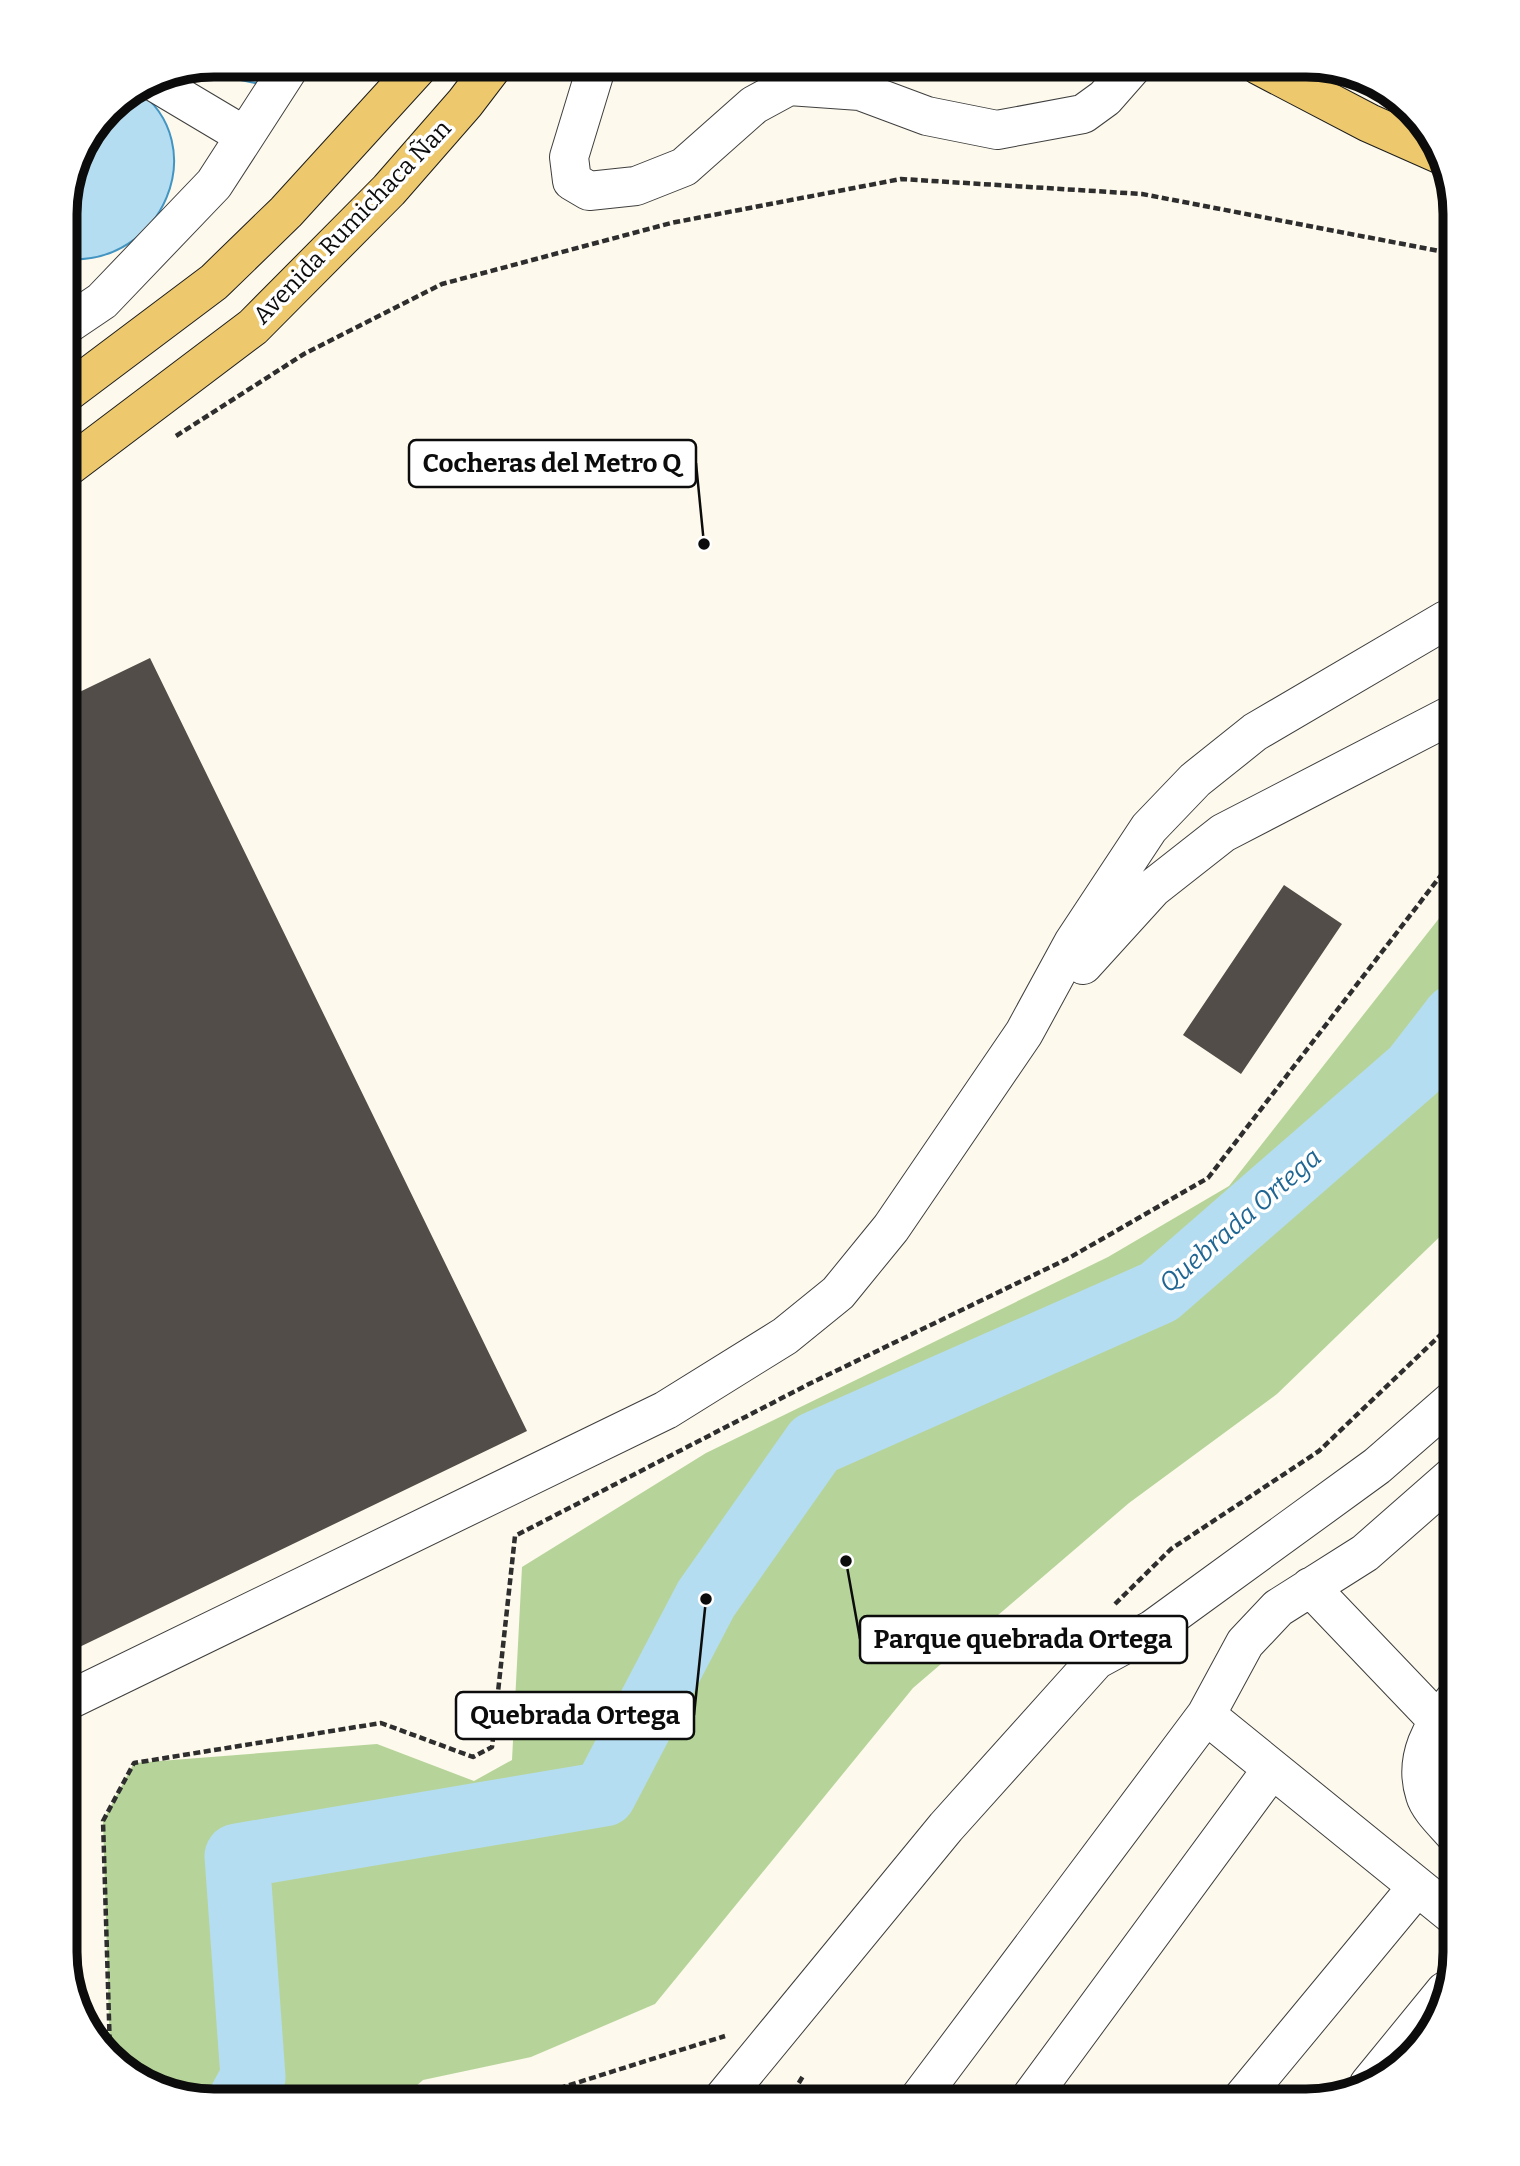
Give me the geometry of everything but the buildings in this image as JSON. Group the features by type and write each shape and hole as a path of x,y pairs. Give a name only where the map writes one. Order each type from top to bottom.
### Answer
{"main road":[{"path":"77,385 214,282 295,203 409,77"},
{"name":"Avenida Rumichaca Ñan","path":"77,460 253,327 389,190 485,77"},
{"path":"1281,77 1369,123 1427,149"}],"lane":[{"path":"77,318 102,301 205,194 283,77"},
{"path":"593,77 569,157 572,181 589,191 636,186 684,167 754,105 789,86 860,91 927,116 997,130 1083,114 1105,98 1123,77"},
{"path":"162,87 245,136"},
{"path":"77,1696 666,1410 785,1336 838,1293 891,1228 1024,1033 1073,943 1149,828 1195,780 1255,732 1443,622"},
{"path":"1024,1033 1110,933 1153,888 1223,833 1443,719"},
{"path":"731,2089 946,1827 1096,1660 1153,1629 1377,1466 1443,1408"},
{"path":"926,2089 1206,1715 1245,1643 1278,1608 1365,1553 1443,1485"},
{"path":"1310,1587 1443,1707"},
{"path":"1206,1715 1443,1908"},
{"path":"1443,1716 1421,1756 1425,1797 1443,1820"},
{"path":"1036,2089 1272,1769"},
{"path":"1250,2089 1417,1887"},
{"path":"1385,2064 1432,2007"}],"path":[{"path":"167,442 304,354 442,284 671,223 901,179 1142,194 1443,252"},
{"path":"110,2041 103,1821 134,1763 382,1723 473,1757 492,1747 515,1536 811,1383 1069,1258 1208,1178 1443,873"},
{"path":"795,2089 803,2076"}],"green space":[{"path":"1443,913 1443,1234 1277,1394 1129,1503 913,1688 655,2004 531,2057 423,2080 413,2089 196,2088 161,2079 145,2071 110,2041 103,1821 134,1763 377,1744 474,1781 512,1760 522,1567 706,1453 1108,1257 1229,1186"}],"water":[{"path":"226,77 266,77 260,84"},
{"path":"143,96 159,112 172,140 174,169 166,198 151,223 128,244 99,256 77,258 77,205 82,178 87,161 105,130"}],"waterway":[{"name":"Quebrada Ortega","path":"246,2089 253,2077 237,1856 604,1794 706,1599 815,1444 1159,1292 1414,1070 1443,1033"}],"place":[{"name":"Cocheras del Metro Q","path":"704,544"},
{"name":"Parque quebrada Ortega","path":"846,1561"},
{"name":"Quebrada Ortega","path":"706,1599"}]}
